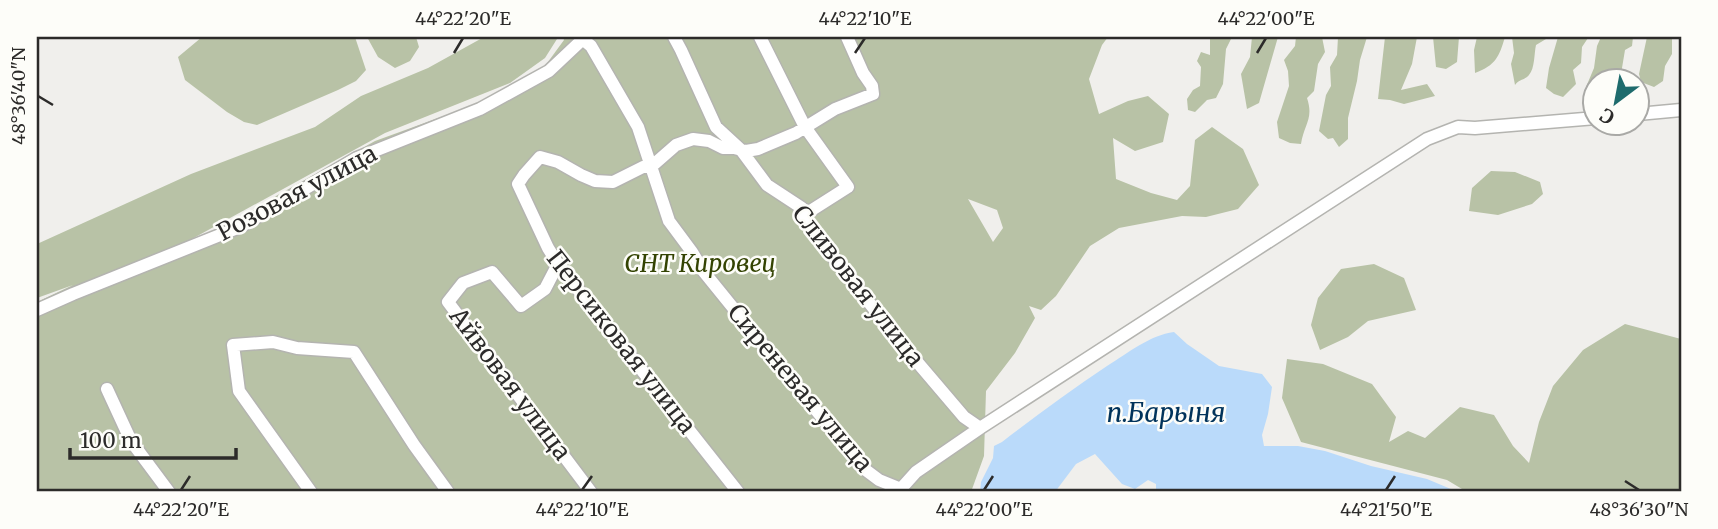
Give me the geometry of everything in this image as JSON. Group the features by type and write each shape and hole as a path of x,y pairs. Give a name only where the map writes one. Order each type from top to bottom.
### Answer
{"street":[{"name":"Сливовая улица","path":"674,37 716,127 741,150 766,185 802,208 811,229 901,343 964,417 980,428"},
{"path":"760,37 805,127 848,187 804,215"},
{"name":"Персиковая улица","path":"738,492 558,264 518,184 540,157 558,162 595,181 613,182 643,167 652,166 676,145 693,139 741,150 758,149 785,138 835,108 873,94 872,86 863,73 847,37"},
{"name":"Сиреневая улица","path":"582,38 591,46 638,127 669,221 704,272 863,468 899,491"},
{"name":"Розовая улица","path":"37,310 240,227 356,158 480,109 549,71 582,38"},
{"path":"1652,113 1681,110"},
{"path":"899,491 916,472 980,428 1427,139 1458,127 1475,128 1582,118"},
{"name":"Айвовая улица","path":"558,264 545,289 521,306 492,271 463,283 448,302 591,492"},
{"path":"312,492 239,391 233,345 273,342 297,348 354,352 448,492"},
{"path":"107,389 131,441 169,492"}],"green space":[{"path":"202,37 355,37 366,70 356,81 257,125 244,122 227,112 185,80 178,57"},
{"path":"367,37 416,37 419,47 410,61 395,68 378,57"},
{"name":"СНТ Кировец","path":"484,37 557,39 545,58 510,83 385,133 190,240 156,254 226,231 276,196 375,141 485,101 545,66 564,40 563,37 1108,37 1102,45 1089,79 1099,114 1128,101 1148,96 1169,114 1163,142 1135,151 1113,138 1116,179 1177,200 1190,186 1195,140 1212,127 1243,149 1259,185 1238,209 1206,217 1182,216 1119,228 1090,246 1056,296 1041,310 1029,306 1035,318 1015,353 986,391 984,456 971,492 37,492 37,302 73,285 37,298 37,244 191,174 315,127 361,96 428,68","holes":["968,199 997,210 1003,228 993,242"]},
{"path":"1210,37 1232,37 1226,49 1223,84 1216,98 1207,100 1195,112 1188,110 1187,99 1193,90 1200,86 1201,67 1197,61 1201,52 1210,55"},
{"path":"1252,37 1278,37 1259,103 1247,109 1241,74 1250,57"},
{"path":"1296,37 1322,37 1325,52 1318,64 1314,91 1307,98 1309,117 1301,144 1279,138 1277,122 1289,86 1284,60 1295,46"},
{"path":"1338,37 1367,37 1348,118 1348,139 1339,147 1333,138 1328,139 1319,131 1326,95 1331,86 1330,67 1337,55"},
{"path":"1385,37 1417,37 1412,64 1401,90 1427,84 1435,96 1404,104 1378,99"},
{"path":"1433,37 1459,37 1457,62 1446,69 1436,67"},
{"path":"1477,37 1505,37 1496,60 1475,73 1474,50"},
{"path":"1512,37 1546,37 1536,45 1531,72 1515,85 1511,64 1514,53"},
{"path":"1558,37 1588,38 1582,47 1581,63 1573,70 1576,84 1563,97 1546,88"},
{"path":"1601,37 1633,37 1632,46 1625,50 1622,66 1594,66"},
{"path":"1647,37 1672,37 1672,54 1665,66 1663,81 1652,86 1652,66 1641,66"},
{"path":"1491,171 1515,172 1540,182 1543,194 1532,204 1498,215 1469,211 1472,188"},
{"path":"1374,264 1404,278 1416,310 1368,321 1348,337 1320,350 1311,325 1318,298 1341,269"},
{"path":"1625,324 1681,339 1681,492 1467,492 1447,480 1301,442 1282,398 1287,359 1323,364 1372,384 1396,417 1389,442 1408,431 1425,438 1460,407 1494,415 1513,446 1529,463 1539,422 1553,386 1583,350"}],"water":[{"name":"п.Барыня","path":"1174,332 1219,366 1262,374 1272,387 1262,435 1264,446 1298,446 1325,451 1371,466 1427,479 1458,492 1156,492 1156,484 1148,480 1135,489 1122,484 1095,454 1076,464 1055,492 980,492 981,482 993,458 994,446 1131,350 1156,337"}]}
